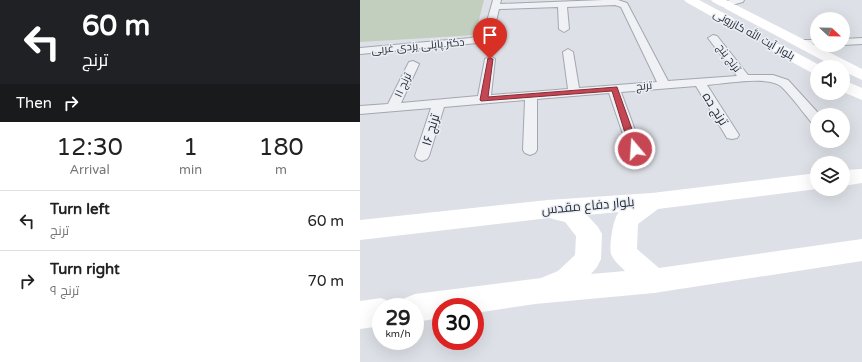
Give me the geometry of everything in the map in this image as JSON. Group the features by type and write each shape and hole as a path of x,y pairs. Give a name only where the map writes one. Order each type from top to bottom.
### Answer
{"main road":[{"name":"بلوار آیت الله کازرونی","path":"690,0 726,5 794,40 810,44"},
{"name":"بلوار آیت الله کازرونی","path":"726,5 740,28"},
{"name":"بلوار آیت الله کازرونی","path":"768,43 810,66"},
{"name":"بلوار آیت الله کازرونی","path":"826,52 862,75"},
{"path":"850,88 862,95"},
{"path":"850,177 862,176"},
{"name":"بلوار دفاع مقدس","path":"360,230 548,209 652,200 810,183"},
{"path":"652,200 626,220 624,252 654,281"},
{"path":"534,291 567,281 588,259 589,234 573,216 548,209"},
{"path":"424,307 534,291 654,281 862,250"},
{"path":"360,315 372,313"}],"street":[{"name":"ترنج","path":"360,110 664,85 624,5 616,2 596,1 562,4 496,3"},
{"name":"دکتر پاپلی یزدی غربی","path":"360,51 473,41 488,34 496,3"},
{"path":"562,4 564,29"},
{"name":"ترنج پنج","path":"713,38 745,79"},
{"path":"850,42 862,42"},
{"path":"568,52 574,92"},
{"path":"484,100 490,59"},
{"name":"ترنج ۱۱","path":"393,107 413,64"},
{"path":"664,85 764,78 781,82 810,113"},
{"name":"ترنج ده","path":"699,82 732,135"},
{"path":"614,89 635,149"},
{"path":"530,96 530,150"},
{"name":"ترنج ۱۶","path":"422,156 439,103"}],"green space":[{"path":"360,0 484,0 475,35 360,42"}],"route":[{"path":"490,59 484,100 614,89 635,149"}]}
